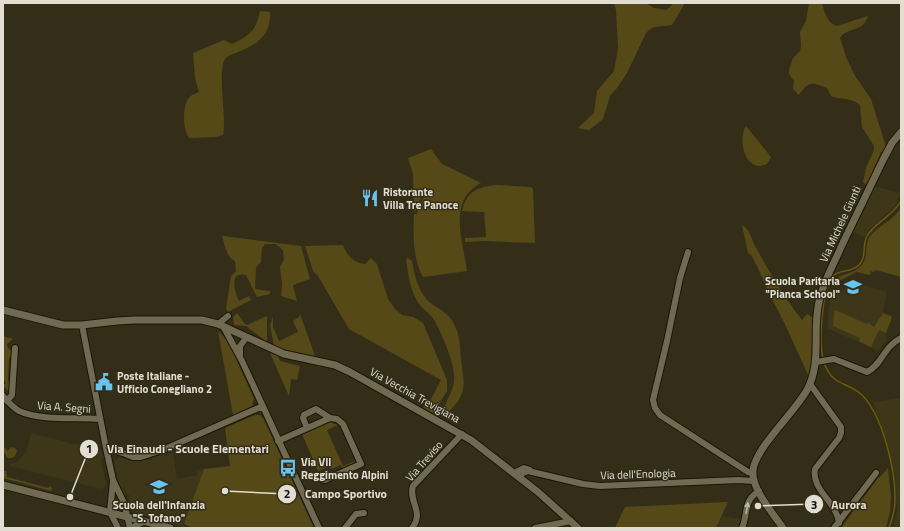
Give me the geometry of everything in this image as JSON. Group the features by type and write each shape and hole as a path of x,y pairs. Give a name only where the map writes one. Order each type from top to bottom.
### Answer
{"street":[{"name":"Via Michele Giunti","path":"783,528 759,491 754,480 753,473 755,461 802,399 821,361 816,317 822,289 882,160 899,135"},
{"path":"688,252 680,278 653,405 660,414 748,472 753,473"},
{"name":"Via Vecchia Trevigiana","path":"3,310 53,324 82,325 117,320 202,320 221,325 284,354 335,365 462,434 516,475 578,528"},
{"path":"228,316 221,325 242,361 319,528"},
{"path":"82,325 113,480 124,503 126,516 131,528 145,521"},
{"path":"233,344 235,338 244,335"},
{"path":"242,361 240,349 244,335"},
{"path":"821,361 838,360 863,372 867,372 875,366 890,345 901,338"},
{"name":"Via A. Segni","path":"14,348 12,395 5,398 18,410 34,415 100,419"},
{"path":"810,384 841,427 839,438 815,469 814,474 817,484 836,513 839,522"},
{"path":"106,448 133,457 141,457 165,449 263,406"},
{"path":"308,428 303,418 304,415 316,409 330,418 337,419 343,424 361,464 325,480"},
{"path":"278,441 330,418"},
{"name":"Via Treviso","path":"412,528 418,517 412,494 413,486 462,434"},
{"name":"Via dell'Enologia","path":"516,475 528,471 583,484 600,486 754,480"},
{"name":"Via dell'Enologia","path":"738,480 753,473"},
{"path":"834,528 876,473"},
{"path":"113,480 110,512 118,527 126,516"},
{"path":"3,485 170,528"},
{"path":"742,528 748,501 759,491"},
{"path":"344,528 356,514 364,513"},
{"path":"535,528 571,521"}],"shaded area":[{"path":"614,3 646,3 654,8 666,10 673,3 685,3 672,25 655,27 646,33 627,73 610,96 603,119 589,130 578,128 594,113 597,91 614,71 618,48 616,10"},
{"path":"809,3 822,3 825,14 831,23 837,26 868,16 863,25 843,34 840,38 846,57 855,76 871,99 886,147 883,152 881,152 867,186 863,182 866,168 874,150 874,146 862,127 860,105 857,102 831,96 827,88 814,84 805,87 799,95 793,89 794,81 789,74 789,70 793,58 800,51 800,32 806,21"},
{"path":"260,11 270,12 270,20 266,33 252,46 228,56 223,65 223,135 216,137 189,138 184,124 186,103 189,98 199,92 195,78 193,53 224,40 232,44 248,35 254,28"},
{"path":"746,126 771,157 767,164 758,166 753,164 745,155 743,149 743,136"},
{"path":"431,149 442,164 481,183 470,191 464,200 461,211 461,234 467,271 423,277 415,255 414,214 417,214 425,193 424,190 416,211 414,212 413,174 408,158"},
{"path":"497,185 531,187 533,189 535,243 486,241 465,242 465,238 486,237 484,212 462,211 464,204 474,191 484,187"},
{"path":"873,186 900,193 896,205 870,229 864,237 852,232"},
{"path":"901,208 901,277 876,270 873,272 871,271 870,275 856,272 841,280 835,279 855,271 860,267 865,259 867,243 871,235 894,216"},
{"path":"742,225 749,231 755,246 771,274 802,320 807,314 813,318 812,358 809,377 757,266 751,255 748,253"},
{"path":"222,236 301,246 310,279 293,285 297,301 281,296 282,284 280,267 284,259 283,251 275,244 265,244 262,248 261,262 256,267 255,289 270,291 270,294 257,297 246,275 237,276 234,283 239,301 249,296 251,300 228,312 226,309 231,276 236,271 235,261 228,254"},
{"path":"343,245 349,256 357,262 365,264 371,258 377,264 388,299 395,309 402,315 413,317 423,323 447,380 447,391 437,407 438,416 423,408 426,403 429,403 441,380 349,329 318,276 313,271 305,246"},
{"path":"408,258 412,261 416,279 423,295 427,300 450,317 459,337 464,383 462,394 455,405 443,415 445,405 452,390 454,380 453,368 446,344 439,329 432,317 422,308 415,296 411,286 408,270 406,259"},
{"path":"852,282 887,292 883,312 892,317 886,333 886,340 878,351 827,328 830,300 834,291 845,290 844,285"},
{"path":"835,310 867,324 868,323 874,327 883,313 892,317 886,333 879,330 871,347 859,341 860,338 833,326"},
{"path":"237,313 247,325 267,316 267,340 266,341 246,326 234,325 233,317"},
{"path":"300,314 315,356 299,355 283,351 274,345 270,326 273,316 273,327 279,341 298,332 293,321 299,317"},
{"path":"218,331 228,341 254,399 252,406 233,415"},
{"path":"3,336 13,339 7,344 8,348 12,351 13,356 9,358 8,381 12,379 10,391 8,391 3,385 6,383 3,378"},
{"path":"270,353 278,356 280,361 300,366 297,380 291,379 289,396"},
{"path":"901,398 901,528 893,528 897,510 895,475 873,402"},
{"path":"255,415 260,415 264,420 314,528 193,528 184,524 204,469 230,466 225,428"},
{"path":"330,422 338,425 327,430 343,466 355,461 356,463 343,469 341,465 331,469 330,466 318,471 302,434"},
{"path":"31,433 102,451 103,457 101,459 106,485 105,487 101,489 10,466 10,464 17,462 26,452"},
{"path":"3,446 8,451 11,447 15,448 17,451 15,456 8,458 3,451"},
{"name":"Scuola dell'Infanzia \"S. Tofano\"","path":"173,452 177,479 197,475 196,470 204,469 183,527 138,513 133,510 128,502 130,496 127,494 124,495 118,480 115,465 115,460 120,457 134,461 146,459 152,460 152,458 165,454 166,456"},
{"path":"888,468 891,497 890,511 886,528 841,528 878,478"},
{"path":"3,471 6,471 7,477 48,488 50,486 52,489 51,491 3,478"},
{"path":"728,502 716,528 615,528 625,507"},
{"path":"722,516 742,519 739,528 718,528 717,527"}],"waterway":[{"path":"823,359 821,340 822,316 826,292 830,282 837,273 853,269 859,265 864,255 865,243 870,231 893,211 901,201"},
{"path":"824,363 828,371 836,380 862,395 876,416 882,430 891,460 895,489 893,515 889,528"}],"place":[{"name":"Ristorante Villa Tre Panoce","path":"370,198"},
{"name":"Scuola Paritaria \"Pianca School\"","path":"853,287"},
{"name":"Poste Italiane - Ufficio Conegliano 2","path":"104,382"},
{"name":"Via VII Reggimento Alpini","path":"288,468"},
{"name":"Scuola dell'Infanzia \"S. Tofano\"","path":"159,487"},
{"name":"Campo Sportivo","path":"225,491"},
{"name":"Via Einaudi - Scuole Elementari","path":"70,497"},
{"name":"Aurora","path":"758,506"}]}
